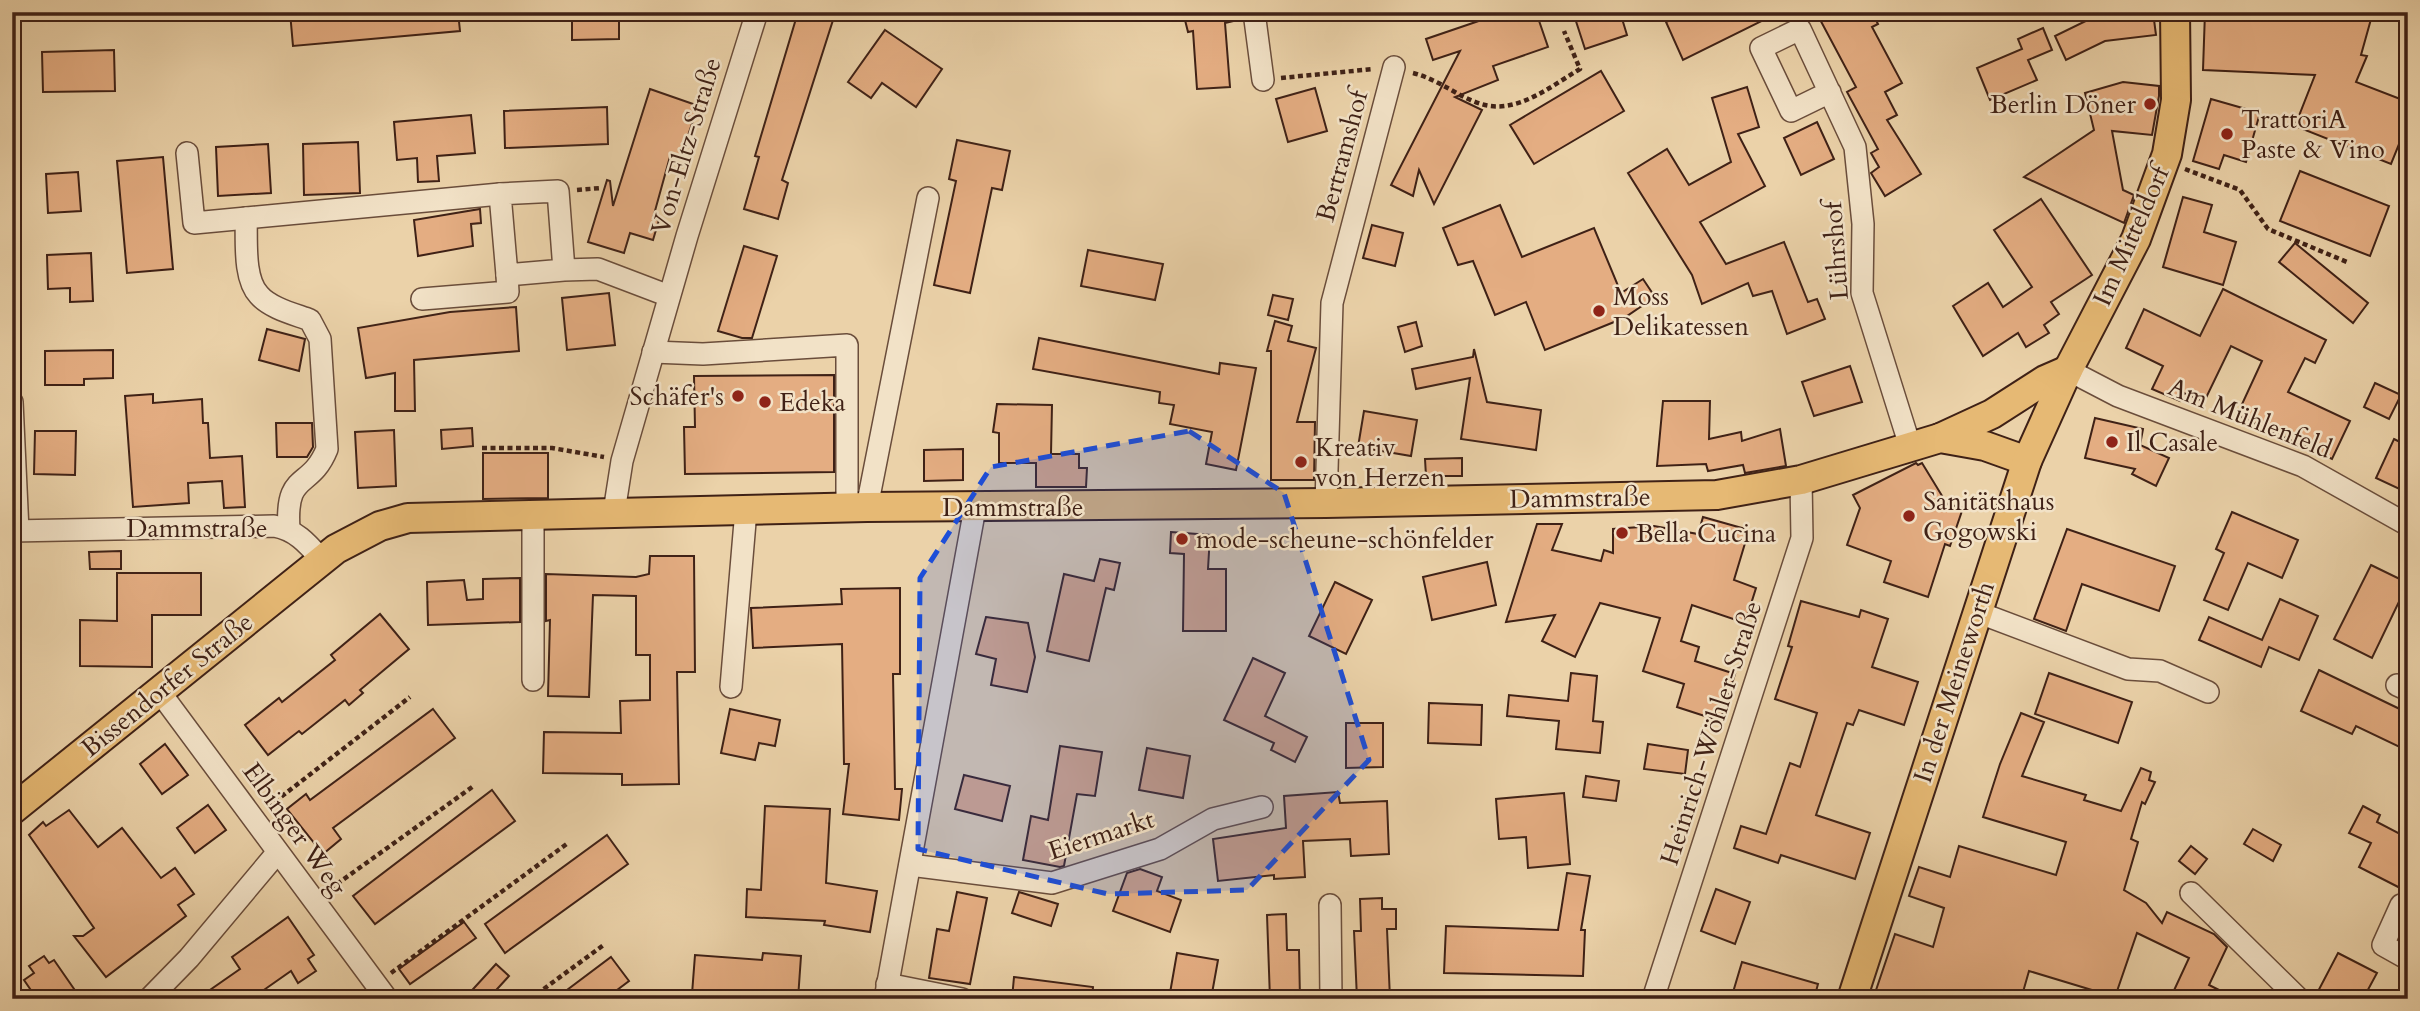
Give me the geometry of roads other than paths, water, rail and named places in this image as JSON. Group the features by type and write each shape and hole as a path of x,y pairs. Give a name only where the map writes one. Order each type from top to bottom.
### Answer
{"main road":[{"name":"Im Mitteldorf","path":"2068,370 2136,239 2165,162 2176,100 2175,12"},
{"path":"1940,438 1992,414 2045,380 2068,370"},
{"name":"In der Meineworth","path":"1852,999 2027,461 2068,370"},
{"name":"Dammstraße","path":"322,560 356,537 408,517 857,507 975,508 1717,495 1801,480 1940,438 1985,446 2027,461"},
{"name":"Bissendorfer Straße","path":"12,810 322,560"}],"street":[{"name":"Von-Eltz-Straße","path":"614,512 622,461 669,296 757,12"},
{"path":"1254,12 1263,80"},
{"name":"Bertramshof","path":"1326,503 1332,303 1394,67"},
{"name":"Lührshof","path":"1830,92 1855,147 1863,224 1862,292 1910,446"},
{"path":"187,153 194,223 558,191 564,271"},
{"path":"422,299 508,292 500,194"},
{"path":"857,507 928,198"},
{"path":"246,218 249,270 258,295 277,307 310,320 320,339 327,449 321,463 292,489 288,504 289,529"},
{"path":"507,275 598,269 669,296"},
{"path":"653,352 703,354 847,345 857,507"},
{"name":"Am Mühlenfeld","path":"2068,370 2118,396 2303,466 2408,525"},
{"path":"12,402 15,531"},
{"name":"Heinrich-Wöhler-Straße","path":"1653,999 1802,538 1801,480"},
{"path":"962,999 886,991 975,508"},
{"path":"731,687 746,510"},
{"path":"533,513 533,681"},
{"name":"Dammstraße","path":"15,531 274,526 289,529 322,560"},
{"path":"1977,612 2129,669 2160,671 2208,692"},
{"name":"Elbinger Weg","path":"159,691 312,902 381,991"},
{"name":"Eiermarkt","path":"910,865 1052,883 1160,849 1213,819 1262,807"},
{"path":"149,999 189,958 277,853"},
{"path":"2190,893 2298,999"},
{"path":"1330,905 1331,999"},
{"path":"2401,905 2383,946 2408,959"}],"place":[{"name":"Berlin Döner","path":"2150,104"},
{"name":"TrattoriA Paste & Vino","path":"2227,134"},
{"name":"Moss Delikatessen","path":"1599,311"},
{"name":"Schäfer's","path":"738,396"},
{"name":"Edeka","path":"765,402"},
{"name":"Il Casale","path":"2112,442"},
{"name":"Kreativ von Herzen","path":"1301,462"},
{"name":"Sanitätshaus Gogowski","path":"1909,516"},
{"name":"Bella Cucina","path":"1622,533"},
{"name":"mode-scheune-schönfelder","path":"1182,539"}]}
